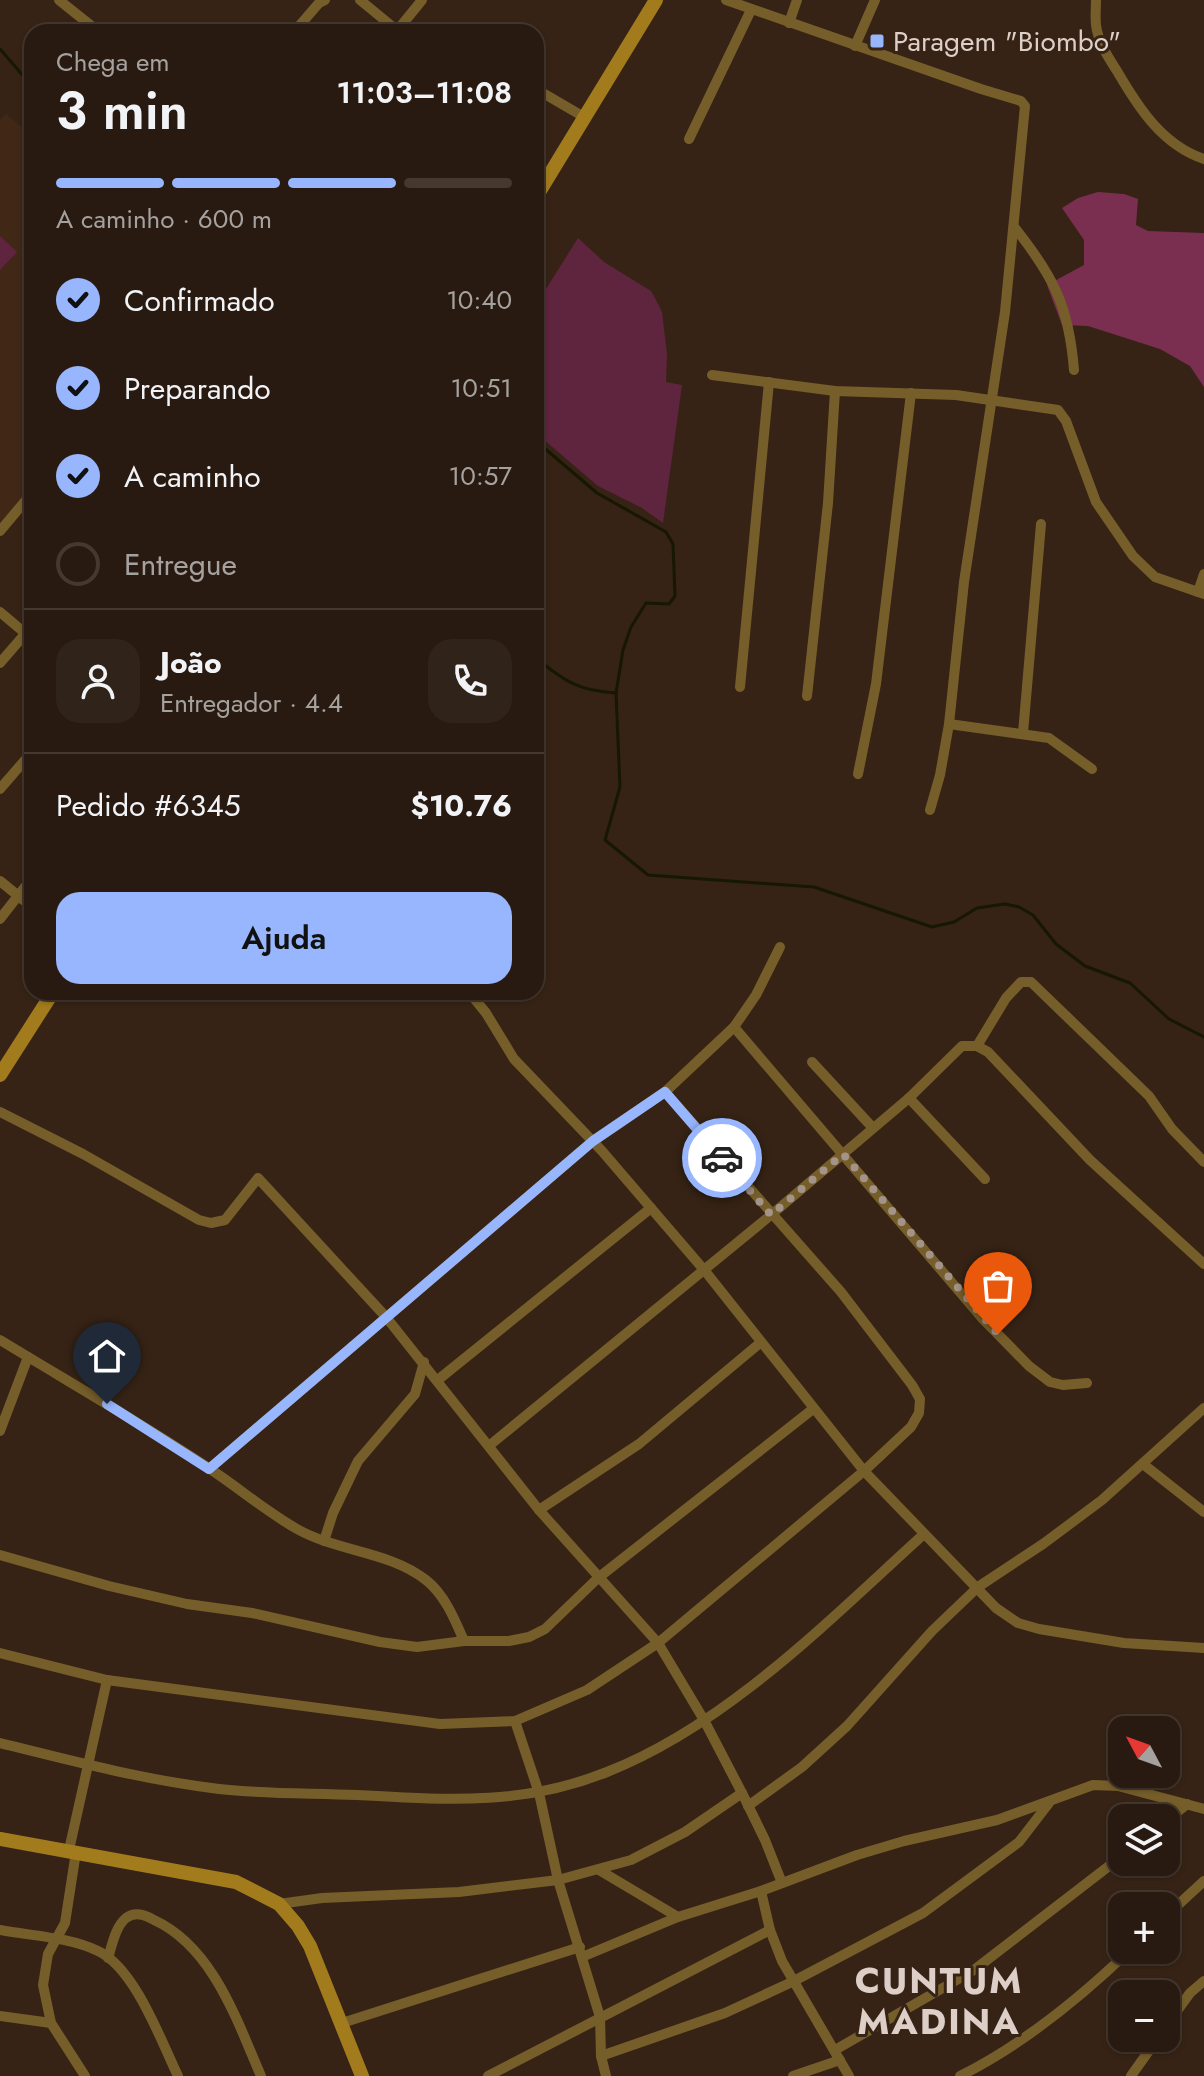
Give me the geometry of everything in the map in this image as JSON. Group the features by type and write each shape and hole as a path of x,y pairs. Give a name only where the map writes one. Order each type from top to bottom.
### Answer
{"street":[{"path":"59,0 89,24"},
{"path":"301,24 325,0"},
{"path":"360,0 388,24"},
{"path":"403,24 422,0"},
{"path":"544,184 656,0"},
{"path":"726,0 1024,103 1005,312 964,582 949,724 930,810"},
{"path":"789,23 797,0"},
{"path":"855,46 875,0"},
{"path":"1096,0 1096,27 1105,51 1135,102 1169,140 1204,159"},
{"path":"689,139 751,10"},
{"path":"544,94 584,117"},
{"path":"1015,228 1046,268 1057,289 1072,344 1074,370"},
{"path":"712,375 835,391 991,399 1058,410 1066,421 1096,502 1126,547 1155,577 1201,593 1204,574"},
{"path":"740,687 769,382"},
{"path":"807,696 828,503 835,391"},
{"path":"858,774 876,684 911,393"},
{"path":"0,531 24,502"},
{"path":"1023,733 1041,524"},
{"path":"0,612 24,629"},
{"path":"0,663 24,639"},
{"path":"949,724 1023,733 1055,741 1092,769"},
{"path":"0,789 24,761"},
{"path":"0,881 24,901"},
{"path":"0,919 24,887"},
{"path":"209,1469 593,1141 665,1092 734,1027 756,995 780,947"},
{"path":"977,1046 1006,998 1021,982 1031,982 1149,1096 1172,1129 1204,1162"},
{"path":"0,1075 5,1057 47,1000"},
{"path":"475,1000 514,1059 593,1141 705,1271 864,1471 996,1608 1018,1623 1039,1629 1124,1643 1204,1648"},
{"path":"734,1027 982,1318 1039,1375 1050,1382 1063,1385 1087,1383"},
{"path":"490,1445 705,1271 909,1098 962,1046 977,1046 988,1052 1090,1160 1204,1264"},
{"path":"812,1062 873,1128"},
{"path":"0,1653 107,1680 440,1724 515,1721 587,1690 658,1643 864,1471 911,1427 919,1413 920,1399 841,1292 665,1092"},
{"path":"909,1098 985,1179"},
{"path":"0,1112 83,1154 199,1220 211,1223 225,1220 258,1178 386,1317 439,1379 539,1510 658,1643 704,1720 742,1793 782,1883"},
{"path":"439,1379 651,1208"},
{"path":"0,1340 209,1469 277,1518 324,1541 408,1568 428,1582 449,1608 464,1641"},
{"path":"539,1510 639,1444 760,1343"},
{"path":"0,1431 28,1357"},
{"path":"324,1541 352,1472 377,1437 405,1409 415,1394 424,1362"},
{"path":"748,1806 802,1767 847,1726 932,1631 978,1587 1067,1527 1204,1408"},
{"path":"0,1555 163,1598 278,1618 380,1642 417,1647 464,1641 509,1641 529,1637 545,1629 598,1578 813,1409"},
{"path":"1143,1464 1204,1512"},
{"path":"0,1743 87,1765 249,1791 453,1801 539,1793 571,1785 621,1766 704,1720 789,1655 924,1534"},
{"path":"85,2076 51,2023 43,1985 48,1954 65,1923 72,1851 87,1765 107,1680"},
{"path":"515,1721 539,1793 558,1880 600,2017 601,2056 606,2076"},
{"path":"342,2023 581,1952 904,1841 997,1820 1093,1785 1106,1784 1204,1809"},
{"path":"279,1904 322,1898 459,1892 558,1880 631,1860 665,1843 742,1793"},
{"path":"601,2056 725,2013 792,1982 932,1907 1019,1842 1050,1802"},
{"path":"1180,1810 1187,1804"},
{"path":"0,1839 236,1882 279,1904 310,1946 362,2076"},
{"path":"793,2076 837,2055 974,1970 1108,1867"},
{"path":"599,1870 678,1917"},
{"path":"1180,1903 1204,1881"},
{"path":"761,1891 770,1930 792,1982 849,2076"},
{"path":"108,1958 119,1927 123,1920 133,1914 153,1919 177,1935 210,1970 230,2005 261,2076"},
{"path":"0,1930 54,1939 99,1951 108,1958 126,1977 137,1995 178,2076"},
{"path":"488,2076 770,1930"},
{"path":"960,2076 1043,2025 1115,1964"},
{"path":"1180,2007 1204,1981"},
{"path":"0,2016 51,2023"},
{"path":"1131,2076 1148,2052"}],"shaded area":[{"path":"6,114 24,129 24,495 0,524 0,120"},
{"path":"1098,192 1124,194 1138,199 1136,225 1148,231 1204,233 1204,387 1190,366 1160,349 1088,326 1062,325 1047,285 1084,265 1084,240 1062,208 1078,198"},
{"path":"0,236 17,252 0,270"},
{"path":"578,238 604,262 651,291 662,312 667,354 666,382 682,385 663,523 642,508 598,486 544,440 544,292"}],"waterway":[{"path":"0,49 24,77"},
{"path":"544,448 597,493 666,532 673,544 675,596 669,604 646,603 631,627 623,650 616,693 620,787 605,840 648,875 814,887 932,927 954,922 977,908 1005,904 1019,907 1033,915 1056,944 1085,966 1130,983 1169,1019 1204,1037"},
{"path":"544,664 573,683 592,690 616,693"}],"way so far":[{"path":"722,1158 771,1215 843,1154 998,1334"}],"place":[{"name":"Paragem \"Biombo\"","path":"877,41"}],"district":[{"name":"CUNTUM MADINA","path":"939,2000"}],"route":[{"path":"107,1404 209,1469 593,1141 665,1092 722,1158"}]}
